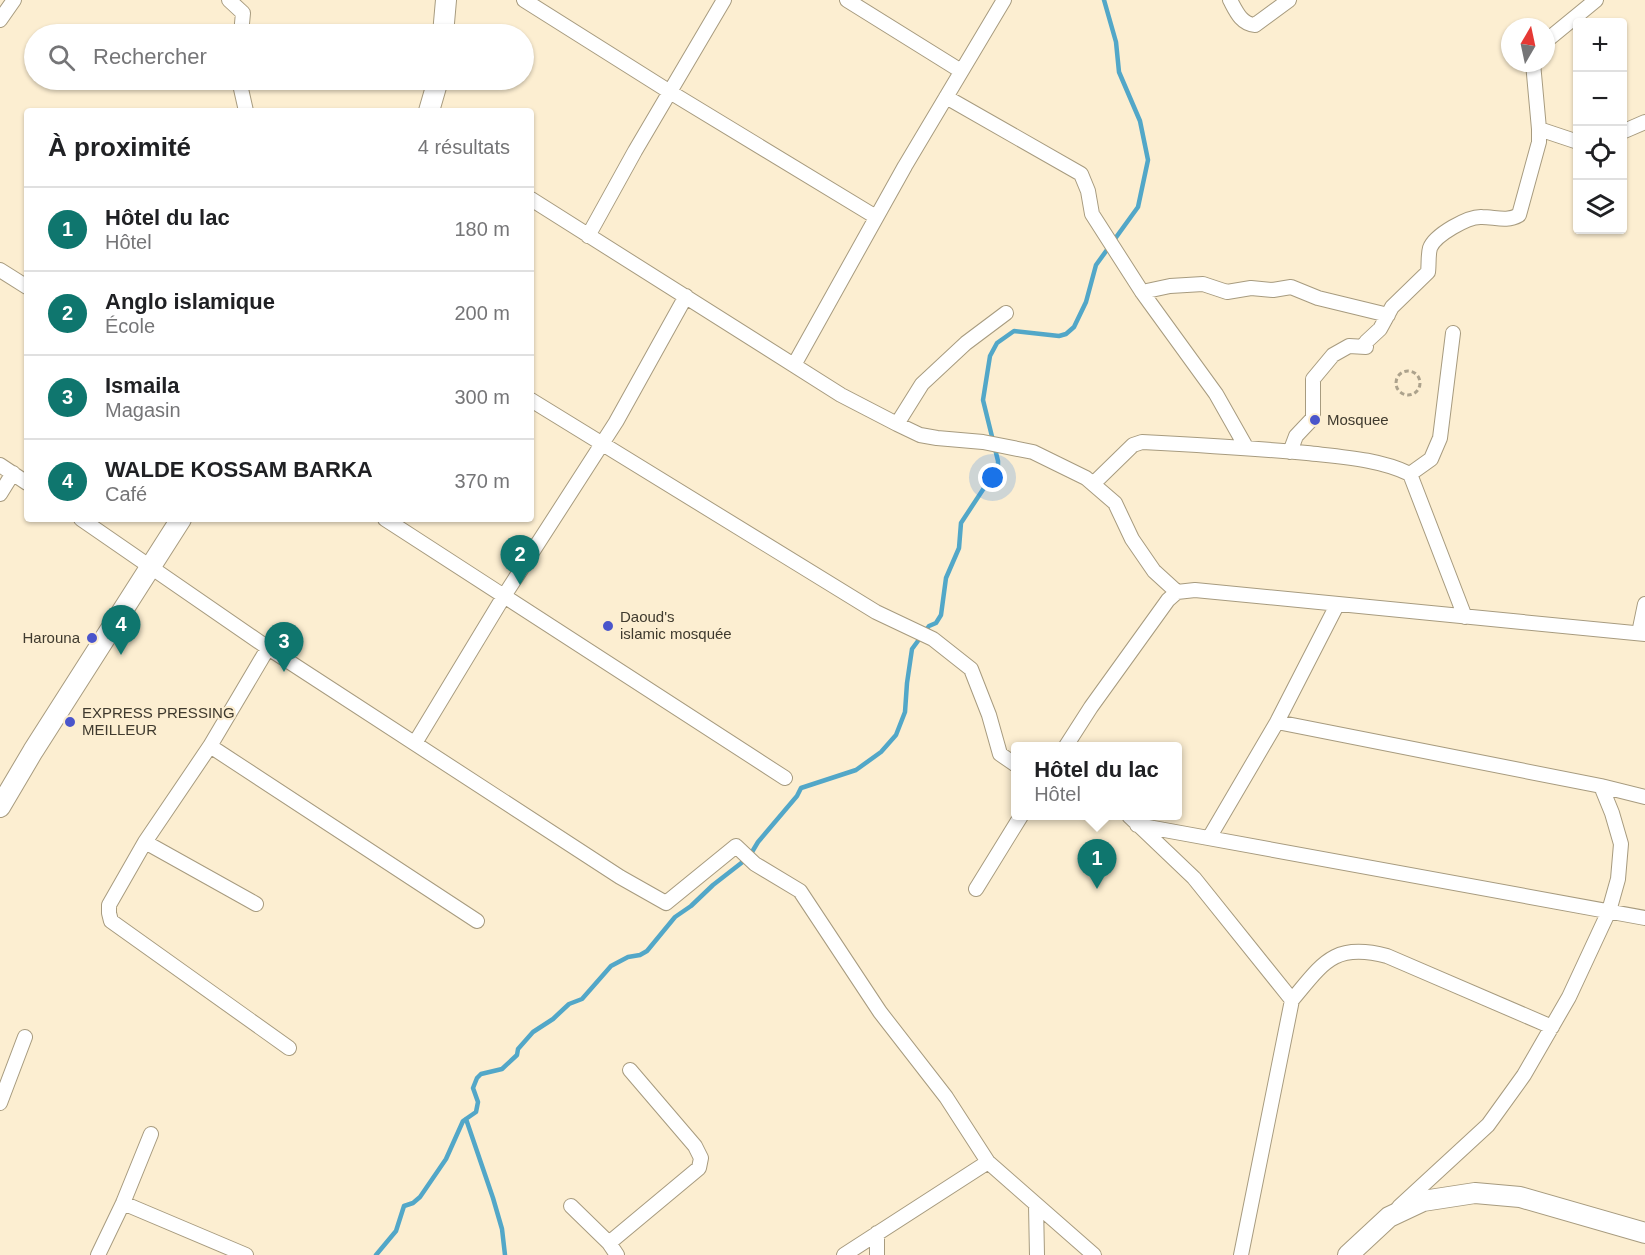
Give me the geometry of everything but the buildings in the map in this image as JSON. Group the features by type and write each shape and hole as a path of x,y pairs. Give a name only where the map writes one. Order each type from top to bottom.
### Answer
{"street":[{"path":"0,20 14,0"},
{"path":"229,0 243,13 242,24"},
{"path":"444,24 446,0"},
{"path":"524,0 670,92 876,216"},
{"path":"588,236 724,0"},
{"path":"847,0 961,71"},
{"path":"794,365 876,216 1004,0"},
{"path":"1230,0 1241,18 1248,24 1255,25 1289,0"},
{"path":"1555,34 1596,0"},
{"path":"1290,452 1296,436 1313,418 1313,379 1333,356 1349,346 1366,347 1366,342 1380,329 1392,307 1428,272 1430,248 1438,238 1459,223 1478,216 1505,219 1519,215 1539,142 1534,72"},
{"path":"242,90 245,108"},
{"path":"430,108 435,90"},
{"path":"946,97 1081,174 1088,191 1092,214 1142,292 1216,394 1246,447"},
{"path":"1627,130 1645,122"},
{"path":"1539,129 1573,140"},
{"path":"534,201 841,395 897,424 920,435 983,442 1033,452 1086,478 1115,503 1132,539 1154,571 1177,592"},
{"path":"0,270 24,285"},
{"path":"1142,292 1170,286 1203,284 1227,292 1251,288 1273,290 1291,287 1318,298 1388,315"},
{"path":"415,743 504,596 601,444 686,296"},
{"path":"897,424 922,384 966,343 1006,313"},
{"path":"1410,474 1431,459 1440,438 1454,333"},
{"path":"534,402 876,612 933,639 971,669 989,715 1000,754 1011,762"},
{"path":"1093,484 1133,445 1142,442 1246,447 1352,458 1396,467 1410,474 1465,617"},
{"path":"0,465 24,481"},
{"path":"0,494 13,473"},
{"path":"85,522 268,648 620,877 666,903 736,846 756,864 800,891 880,1012 946,1097 988,1162 1094,1255"},
{"path":"0,807 33,751 179,522"},
{"path":"390,522 785,778"},
{"path":"1069,742 1091,707 1168,600 1177,592 1195,590 1642,634 1645,604"},
{"path":"1209,838 1277,722 1337,605"},
{"path":"268,648 210,746 145,842 109,905 108,913 111,921 288,1048"},
{"path":"1277,722 1601,786 1645,797"},
{"path":"210,746 477,921"},
{"path":"1348,1255 1488,1125 1524,1075 1569,997 1609,911 1618,879 1621,844 1601,786"},
{"path":"976,890 1019,820"},
{"path":"1133,820 1209,838 1645,918"},
{"path":"1133,820 1194,878 1292,1000"},
{"path":"145,842 256,904"},
{"path":"1241,1255 1292,1000 1320,968 1339,955 1368,951 1387,956 1552,1027"},
{"path":"0,1103 25,1037"},
{"path":"609,1243 699,1168 701,1158 695,1146 630,1070"},
{"path":"98,1255 123,1203 151,1134"},
{"path":"844,1255 988,1162"},
{"path":"1389,1217 1423,1201 1475,1193 1520,1197 1645,1233"},
{"path":"123,1203 246,1255"},
{"path":"1036,1205 1037,1255"},
{"path":"571,1206 609,1243 617,1255"},
{"path":"877,1255 878,1233"}],"path":[{"path":"1402,372 1413,372 1420,380 1418,390 1408,395 1403,394 1399,391 1396,381 1402,372"}],"waterway":[{"path":"376,1255 396,1231 404,1206 420,1197 446,1159 463,1121 476,1112 478,1102 473,1088 477,1078 481,1074 502,1069 517,1055 518,1049 533,1032 553,1019 569,1004 582,999 611,966 647,951 675,917 749,857 758,842 797,796 801,788 856,770 881,752 896,735 905,712 912,649 929,626 936,623 941,615 946,578 959,548 961,523 984,488 998,472 998,461 983,400 990,356 997,343 1014,331 1059,336 1066,334 1074,327 1086,302 1096,265 1138,207 1148,160 1140,121 1119,72 1116,42 1104,0"},
{"path":"466,1119 502,1229 505,1255"}],"place":[{"name":"Mosquee","path":"1315,420"},
{"name":"Anglo islamique","path":"520,585"},
{"name":"Daoud's islamic mosquée","path":"608,626"},
{"name":"Harouna","path":"92,638"},
{"name":"WALDE KOSSAM BARKA","path":"121,655"},
{"name":"Ismaila","path":"284,672"},
{"name":"EXPRESS PRESSING MEILLEUR","path":"70,722"},
{"name":"Hôtel du lac","path":"1097,889"}]}
